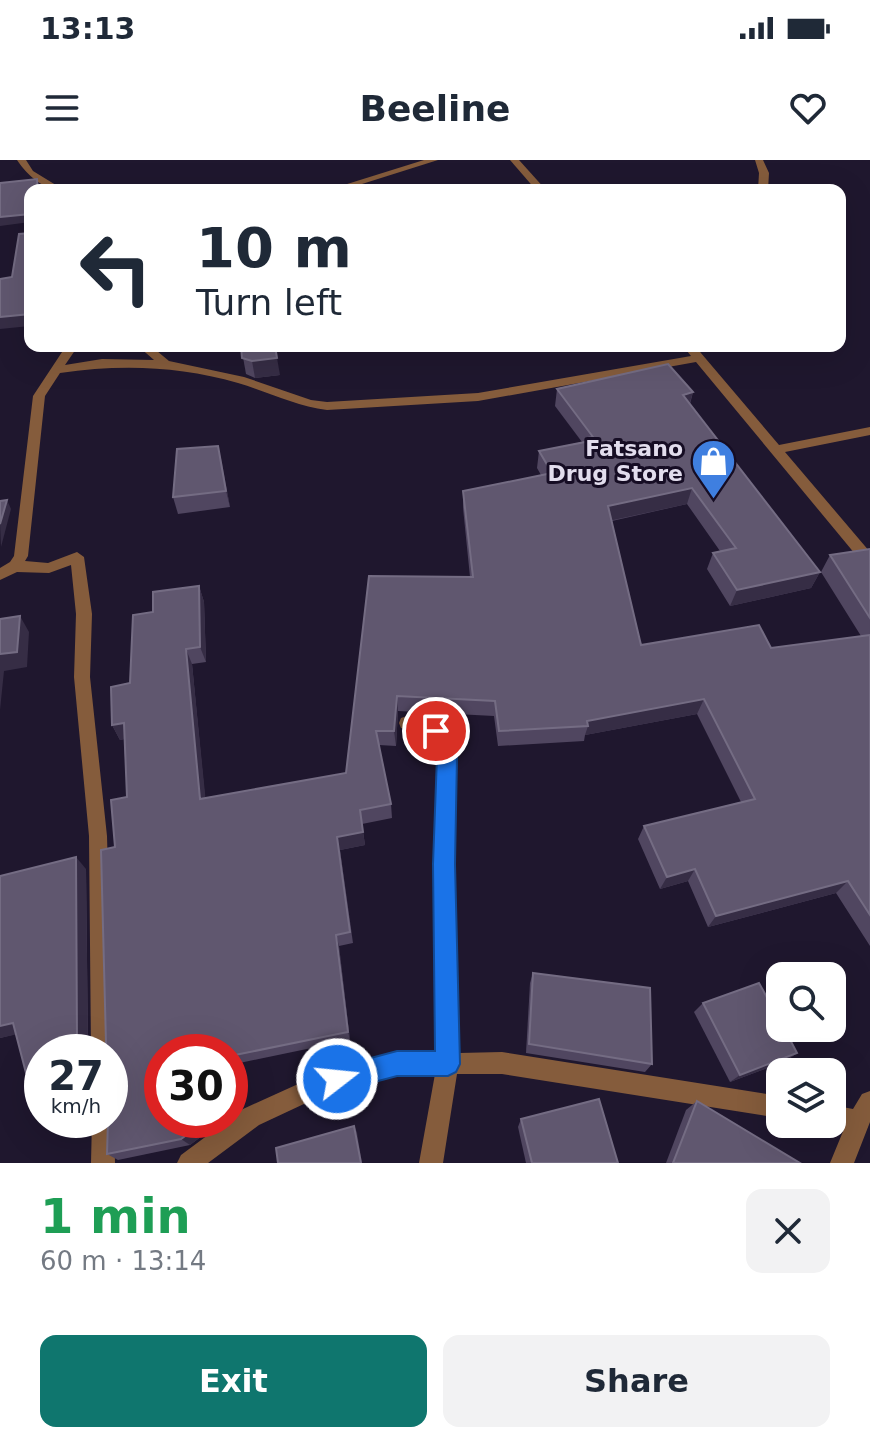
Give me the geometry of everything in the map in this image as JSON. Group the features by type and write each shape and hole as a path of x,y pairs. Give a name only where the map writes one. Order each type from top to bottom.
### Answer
{"street":[{"path":"21,160 30,173 49,184"},
{"path":"353,184 434,160"},
{"path":"514,160 536,184"},
{"path":"759,160 764,173 763,184"},
{"path":"7,571 21,556 39,396 68,352"},
{"path":"151,352 165,364"},
{"path":"694,352 870,562"},
{"path":"56,370 102,363 165,364 240,380 309,404 327,406 478,397 700,358"},
{"path":"776,450 870,431"},
{"path":"7,571 49,568 77,557 84,614 82,677 98,836 102,1034"},
{"path":"407,723 436,731 447,756 444,864 448,1064 431,1163"},
{"path":"189,1163 251,1117 318,1086 397,1064 502,1063 766,1105"},
{"path":"842,1163 864,1111"},
{"path":"103,1138 103,1163"}],"building":[{"path":"37,179 37,184 24,184 24,215 0,217 0,183"},
{"path":"19,234 24,234 24,315 0,317 0,279 12,277"},
{"path":"242,352 276,352 277,358 252,361 242,358"},
{"path":"668,364 693,392 683,395 820,572 737,590 713,553 736,548 692,488 608,506 641,645 759,625 771,648 870,635 870,915 848,881 716,916 695,869 667,877 644,826 755,799 704,699 587,721 588,726 499,731 495,701 397,696 394,731 376,731 391,804 360,810 363,832 337,837 350,932 336,935 348,1032 248,1052 248,1034 144,1034 144,1138 182,1138 107,1154 107,1138 128,1138 128,1034 106,1034 101,850 115,847 111,800 127,797 124,723 112,725 111,687 130,683 133,615 153,612 153,592 199,586 200,647 186,649 200,799 346,773 369,576 473,577 463,491 552,473 539,451 590,441 588,438 593,437 557,389"},
{"path":"218,446 226,491 173,497 177,449"},
{"path":"7,500 0,524 0,501"},
{"path":"870,549 870,618 830,555"},
{"path":"20,616 17,652 0,654 0,619"},
{"path":"76,857 77,1034 24,1034 24,1065 13,1023 0,1026 0,876"},
{"path":"533,973 650,988 652,1064 529,1044"},
{"path":"759,983 766,996 766,1042 791,1042 797,1053 784,1058 766,1058 766,1065 740,1075 703,1003"},
{"path":"599,1099 618,1163 532,1163 521,1119"},
{"path":"697,1101 800,1163 673,1163"},
{"path":"354,1126 361,1163 278,1163 276,1148"}],"place":[{"name":"Fatsano Drug Store","path":"714,500"}],"route":[{"path":"337,1079 397,1064 448,1064 444,864 447,756 436,731"}]}
